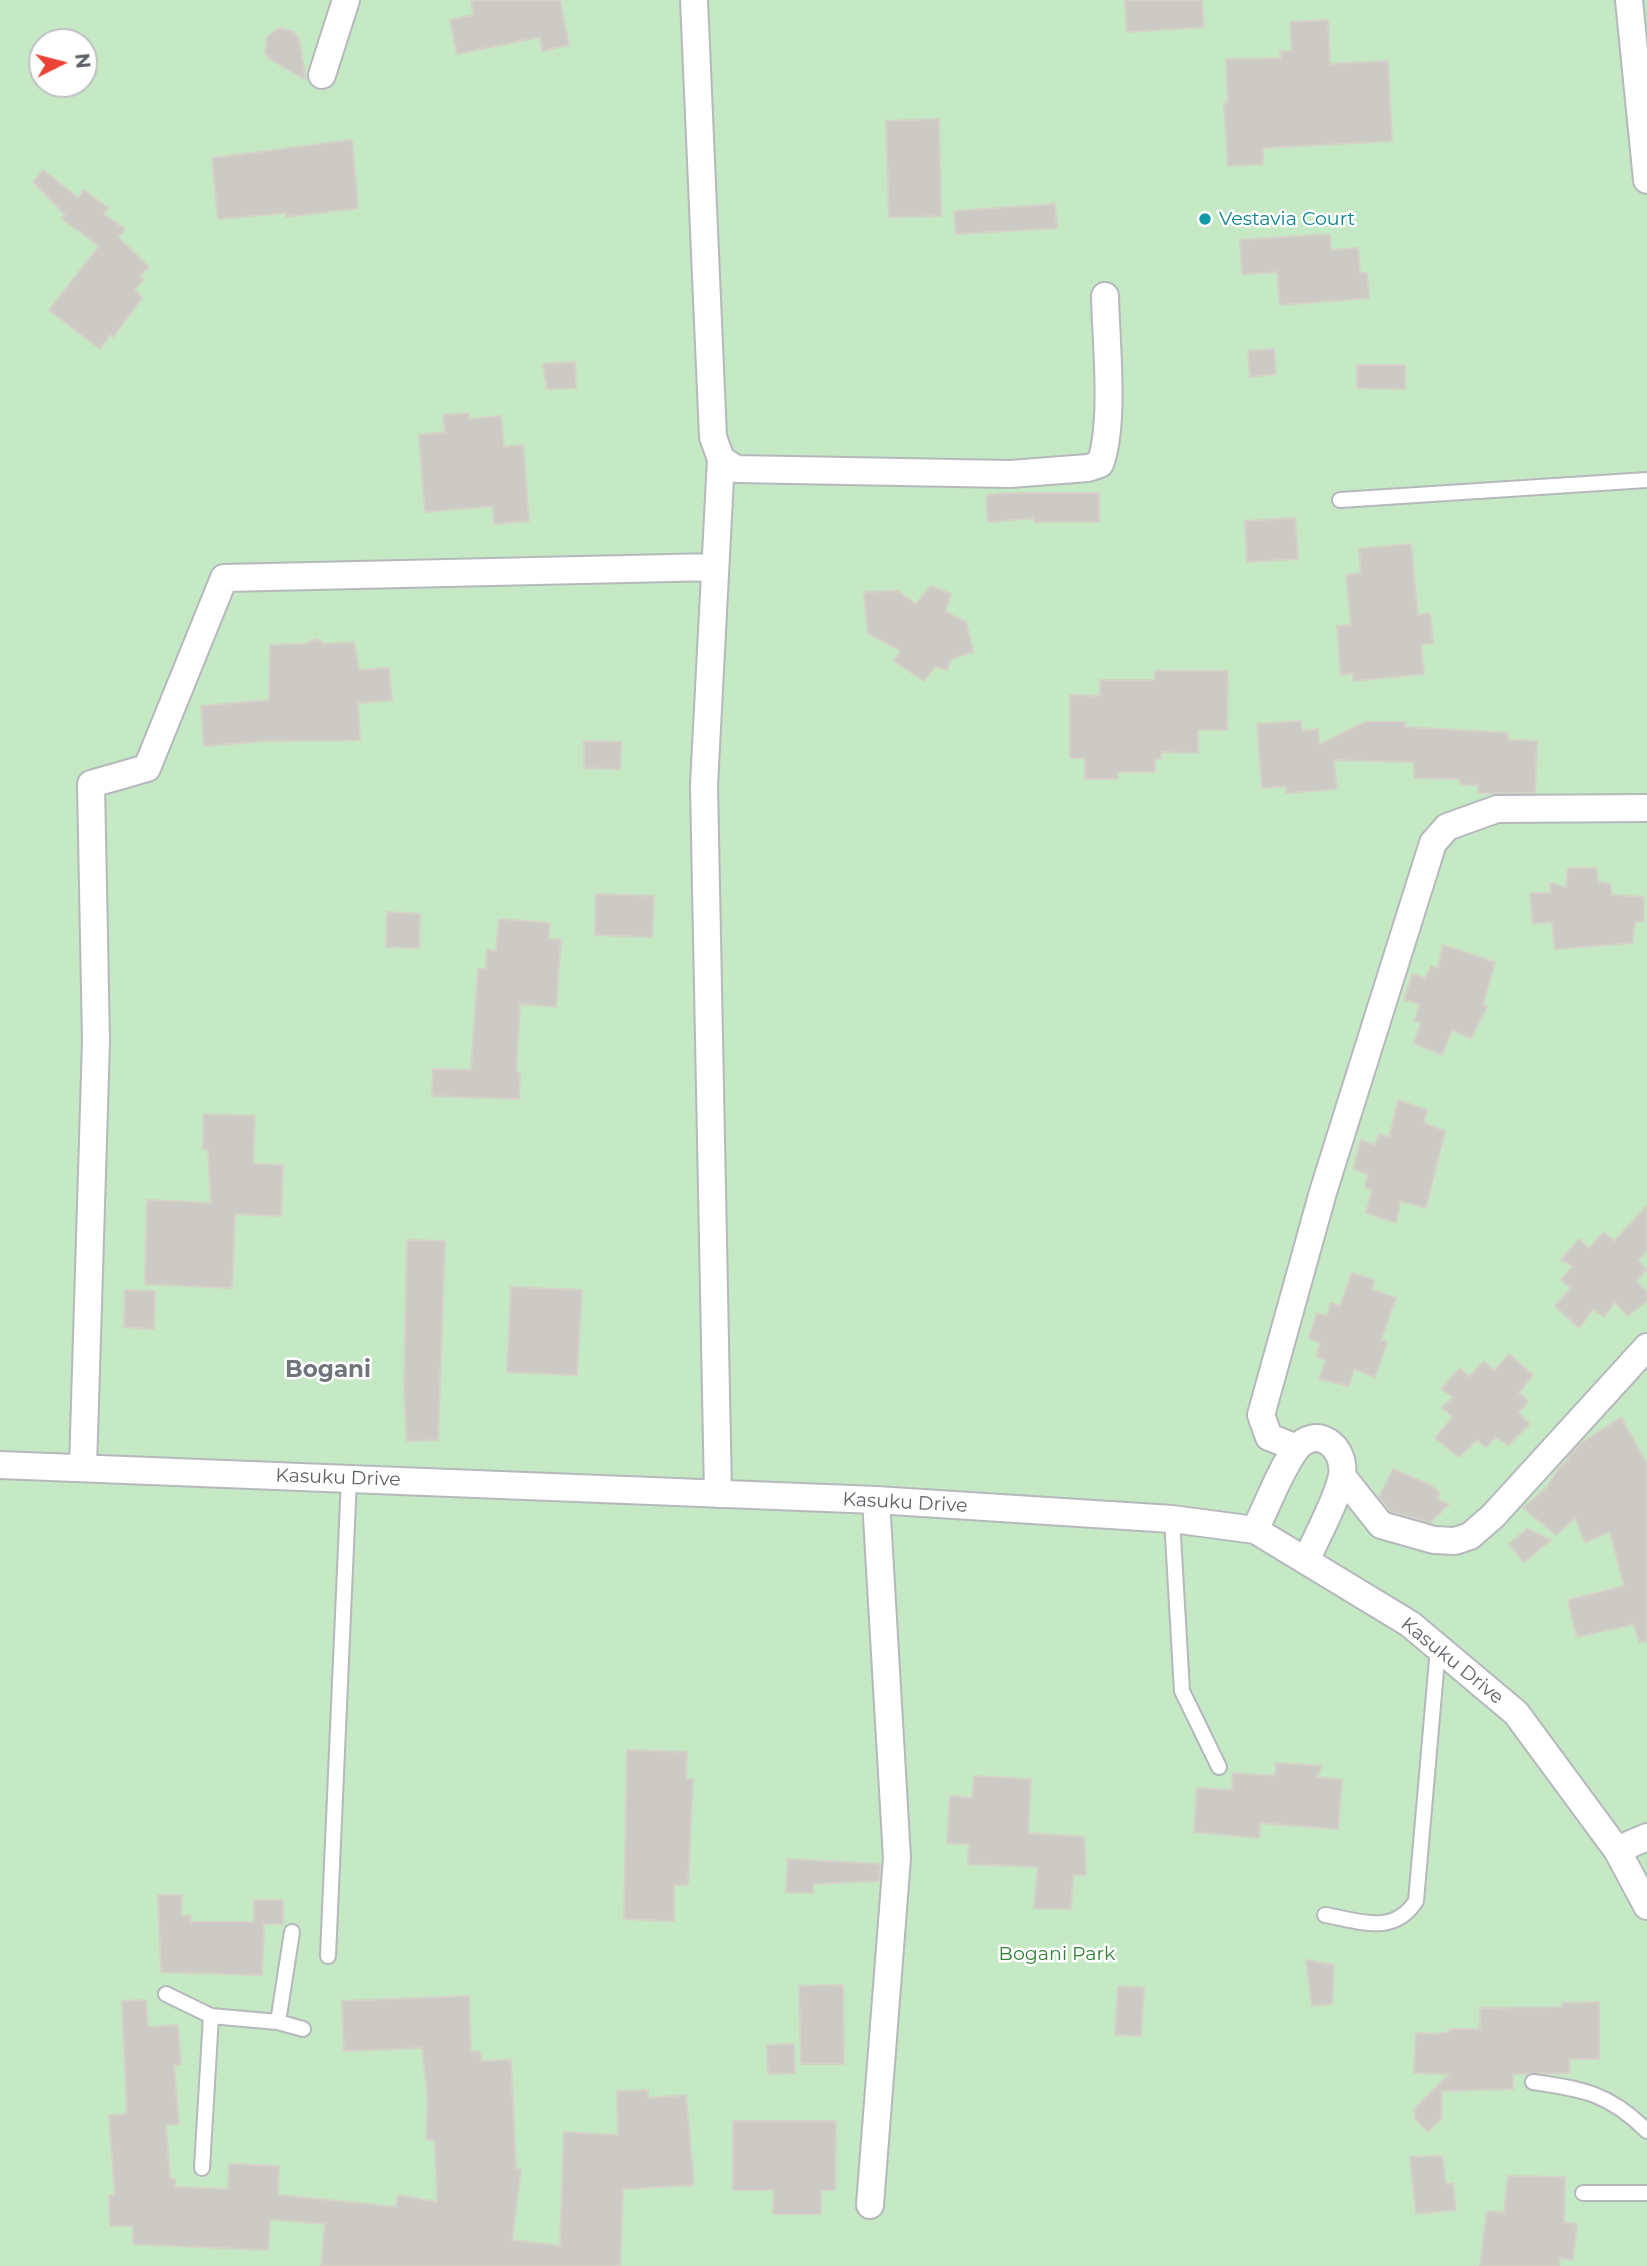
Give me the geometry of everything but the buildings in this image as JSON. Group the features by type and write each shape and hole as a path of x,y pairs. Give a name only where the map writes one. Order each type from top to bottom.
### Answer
{"street":[{"path":"322,75 346,0"},
{"path":"694,0 713,437 721,459 704,785 718,1494"},
{"path":"1629,0 1647,180"},
{"path":"721,459 736,470 1010,474 1088,468 1100,464 1107,437 1105,296"},
{"path":"83,1468 96,1041 91,784 146,768 224,578 715,567"},
{"path":"1297,1448 1269,1437 1261,1415 1323,1192 1433,843 1447,827 1497,809 1647,808"},
{"path":"1342,1476 1381,1525 1434,1541 1455,1541 1470,1536 1493,1516 1647,1347"},
{"path":"1255,1530 1297,1448 1311,1439 1325,1440 1335,1446 1341,1456 1342,1476 1307,1559"},
{"name":"Kasuku Drive","path":"0,1465 876,1500 1172,1519 1255,1530 1307,1559 1410,1625 1516,1713 1617,1850 1647,1906"},
{"path":"870,2205 897,1858 876,1500"},
{"path":"1617,1850 1647,1838"}],"lane":[{"path":"1340,500 1647,480"},
{"path":"328,1956 349,1478"},
{"path":"1172,1519 1182,1691 1219,1767"},
{"path":"1325,1915 1384,1924 1406,1917 1416,1902 1438,1647"},
{"path":"278,2022 292,1932"},
{"path":"166,1994 211,2016 278,2022 303,2029"},
{"path":"202,2168 211,2016"},
{"path":"1533,2082 1585,2089 1628,2112 1647,2131"},
{"path":"1583,2193 1647,2193"}],"green space":[{"name":"Bogani Park","path":"0,0 1647,0 1647,2266 0,2266"}],"place":[{"name":"Vestavia Court","path":"1205,219"}],"district":[{"name":"Bogani","path":"328,1370"}]}
